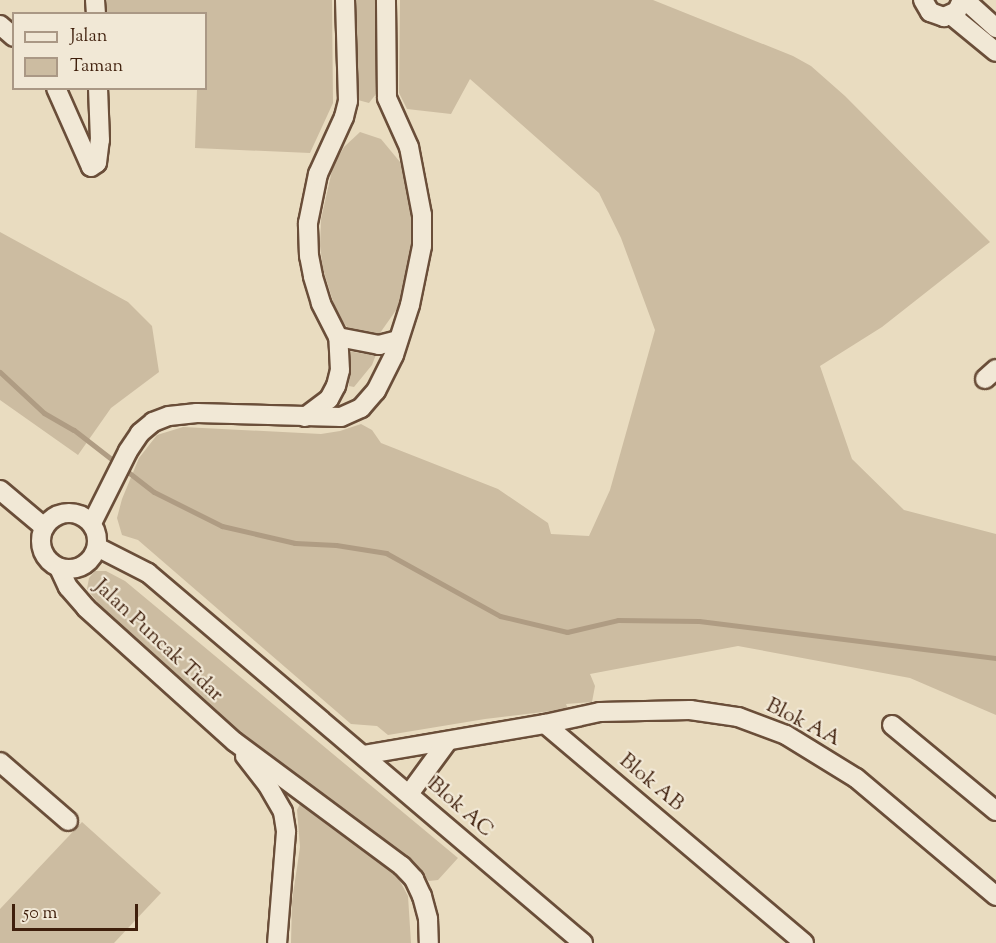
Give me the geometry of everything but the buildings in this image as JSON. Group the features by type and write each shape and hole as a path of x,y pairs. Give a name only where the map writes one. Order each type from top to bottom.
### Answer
{"street":[{"path":"304,417 328,399 336,386 340,370 338,337 321,303 313,276 309,256 308,223 318,174 344,117 348,101 345,0"},
{"path":"92,524 114,475 128,451 140,433 153,422 169,416 197,413 341,417 361,408 376,391 398,340 418,273 423,246 422,215 409,147 387,98 386,0"},
{"path":"923,0 930,12 936,16 959,5"},
{"path":"959,5 996,28"},
{"path":"959,5 996,52"},
{"path":"0,25 12,35"},
{"path":"57,90 91,167 97,163 100,140 98,90"},
{"path":"338,337 379,345 398,340"},
{"path":"0,490 44,527"},
{"path":"71,512 86,518 96,531 97,547 90,561 83,566 67,570 52,564 42,551 41,535 44,527 55,516 71,512"},
{"name":"Blok AC","path":"97,547 148,573 306,710 363,755 583,943"},
{"name":"Jalan Puncak Tidar","path":"59,568 68,587 86,608 235,742 386,851 414,879 422,896 428,919 429,943"},
{"name":"Blok AA","path":"545,724 600,712 690,710 738,717 786,735 819,753 856,778 996,896"},
{"path":"363,755 545,724"},
{"name":"Blok AB","path":"545,724 804,943"},
{"path":"892,725 996,811"},
{"name":"Jalan Puncak Tidar","path":"235,742 267,784 283,812 286,832 278,943"},
{"path":"409,794 447,742"},
{"path":"0,762 68,821"},
{"path":"283,812 303,790"}],"green space":[{"path":"107,0 332,0 333,103 310,153 195,148 197,90 207,90 207,12 107,12"},
{"path":"355,0 376,0 376,94 369,103 358,100 355,93"},
{"path":"400,0 653,0 793,56 811,66 845,96 990,242 882,327 820,366 852,459 904,510 996,534 996,715 910,678 738,646 590,674 595,686 592,702 566,704 568,709 485,719 388,735 377,726 351,724 138,540 122,535 117,518 122,499 139,458 157,435 183,427 321,434 361,424 372,430 381,443 498,489 548,523 551,534 589,536 610,490 655,330 621,238 599,193 470,79 451,114 407,109 399,93"},
{"path":"360,132 381,139 400,162 409,189 413,223 410,260 399,306 380,333 369,336 347,327 337,314 323,269 320,246 321,219 333,166 344,147"},
{"path":"0,232 128,302 152,326 159,372 111,408 78,455 0,400"},
{"path":"347,351 366,354 377,352 372,365 354,387 349,386 350,363"},
{"path":"95,571 106,571 125,581 458,858 438,880 429,881 396,848 246,737 103,609 87,589 89,578"},
{"path":"300,804 311,808 395,872 408,896 411,943 291,943 292,901 300,847 297,810"},
{"path":"82,822 161,893 114,943 0,943 0,909"}],"waterway":[{"path":"0,372 44,413 74,430 154,492 222,526 295,543 336,545 386,553 500,616 567,632 618,620 699,621 996,658"}]}
